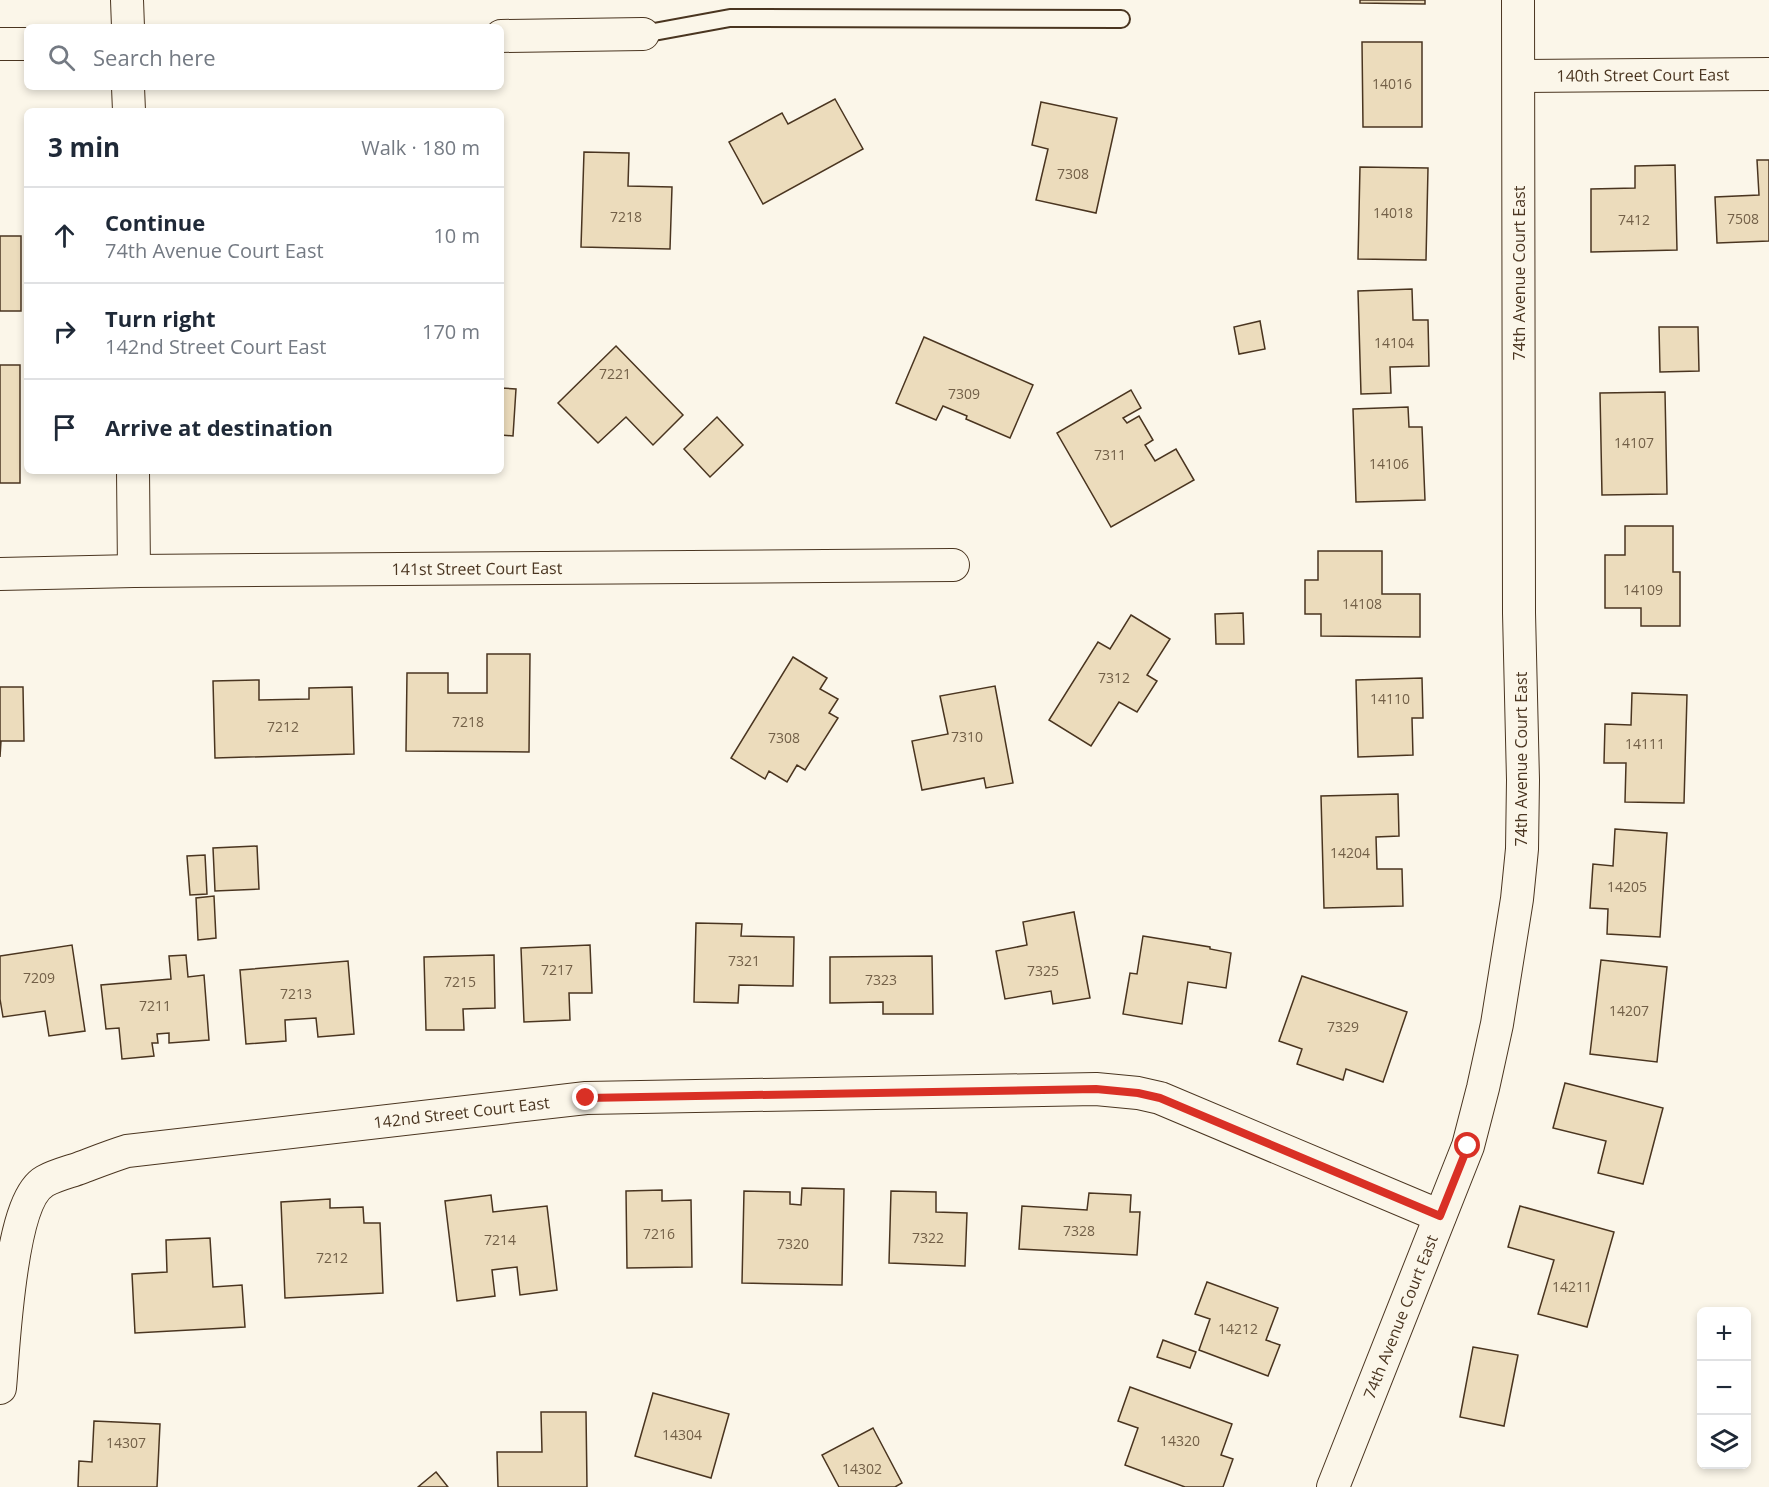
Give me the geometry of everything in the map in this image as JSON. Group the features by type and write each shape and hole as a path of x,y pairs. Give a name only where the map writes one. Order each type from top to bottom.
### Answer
{"street":[{"path":"128,0 128,24"},
{"name":"74th Avenue Court East","path":"1333,1487 1468,1146 1484,1088 1497,1024 1522,849 1523,780 1519,613 1518,0"},
{"path":"504,36 643,34"},
{"path":"0,44 24,44"},
{"name":"140th Street Court East","path":"1519,76 1769,74"},
{"path":"128,90 129,108"},
{"path":"133,474 134,571"},
{"name":"141st Street Court East","path":"0,574 953,565"},
{"name":"142nd Street Court East","path":"0,1388 14,1250 30,1198 44,1181 104,1157 127,1151 586,1098 1096,1089 1138,1093 1160,1098 1440,1216"}],"lane":[{"path":"643,34 730,18 1121,20"}],"building":[{"path":"1360,0 1425,0 1425,4 1360,3"},
{"path":"1362,42 1422,42 1422,127 1363,127"},
{"path":"835,99 863,149 763,204 729,142 782,113 788,124"},
{"path":"1041,102 1117,118 1096,213 1036,200 1048,149 1032,145"},
{"path":"584,152 629,153 628,186 672,187 670,249 581,247"},
{"path":"1757,160 1769,160 1769,241 1717,243 1715,197 1759,195"},
{"path":"1675,165 1677,250 1591,252 1591,189 1635,188 1635,166"},
{"path":"1360,167 1428,168 1426,260 1358,259"},
{"path":"0,236 21,236 21,311 0,311"},
{"path":"1412,289 1413,320 1428,320 1429,366 1390,367 1391,393 1361,394 1358,291"},
{"path":"1260,321 1265,349 1239,354 1234,327"},
{"path":"1659,327 1698,327 1699,371 1660,372"},
{"path":"924,337 1033,385 1010,438 966,419 967,416 943,406 936,420 896,403"},
{"path":"616,346 683,415 653,445 626,417 598,443 558,403"},
{"path":"0,365 20,365 20,483 0,483"},
{"path":"504,388 516,389 513,436 504,435"},
{"path":"1131,390 1141,408 1123,418 1127,423 1139,416 1153,440 1145,445 1155,461 1176,449 1194,480 1111,527 1057,433"},
{"path":"1665,392 1667,494 1602,495 1600,393"},
{"path":"1408,407 1409,427 1422,427 1425,500 1356,502 1353,409"},
{"path":"717,417 743,445 710,477 684,449"},
{"path":"1625,526 1673,526 1673,572 1680,572 1680,626 1641,626 1641,608 1605,608 1605,555 1625,555"},
{"path":"1318,551 1382,551 1382,594 1420,594 1420,637 1321,636 1321,614 1305,614 1305,580 1318,580"},
{"path":"1243,613 1244,644 1216,644 1215,614"},
{"path":"1131,615 1170,639 1147,675 1157,681 1137,712 1119,702 1091,746 1049,720 1098,642 1110,649"},
{"path":"487,654 530,654 529,752 406,751 407,673 448,673 448,693 487,693"},
{"path":"793,657 827,678 820,689 838,699 829,713 838,718 805,770 797,765 787,782 769,771 765,779 731,758"},
{"path":"1422,678 1423,718 1412,718 1413,755 1358,757 1356,680"},
{"path":"259,680 259,700 309,699 309,688 352,687 354,754 215,758 213,681"},
{"path":"995,686 1013,783 986,788 984,778 922,790 912,741 948,734 940,696"},
{"path":"0,687 23,687 24,741 1,741 0,757"},
{"path":"1632,693 1687,695 1684,803 1625,802 1626,763 1604,763 1605,724 1631,725"},
{"path":"1398,794 1399,836 1376,837 1377,869 1402,869 1403,906 1324,908 1321,796"},
{"path":"1615,829 1667,833 1660,937 1607,934 1608,909 1590,908 1593,864 1613,866"},
{"path":"257,846 259,889 215,891 213,848"},
{"path":"205,855 207,894 190,895 187,856"},
{"path":"214,896 216,938 198,940 196,898"},
{"path":"1074,912 1090,998 1053,1004 1051,991 1005,999 996,951 1027,945 1023,922"},
{"path":"696,923 742,924 741,936 794,937 793,986 739,985 738,1003 694,1002"},
{"path":"1143,936 1210,947 1210,949 1231,953 1226,988 1188,982 1182,1024 1123,1014 1130,973 1137,974"},
{"path":"72,945 85,1031 49,1036 45,1011 3,1017 0,999 0,956"},
{"path":"590,945 592,993 569,993 570,1020 524,1022 521,948"},
{"path":"186,955 188,977 204,975 209,1040 169,1043 169,1033 157,1034 158,1043 152,1043 154,1056 122,1059 119,1028 106,1029 101,985 171,979 169,956"},
{"path":"494,955 495,1008 463,1009 464,1030 426,1030 424,957"},
{"path":"932,956 933,1014 883,1014 883,1002 830,1003 830,957"},
{"path":"1601,960 1667,967 1657,1062 1590,1054"},
{"path":"348,961 354,1034 318,1037 316,1018 285,1020 286,1041 246,1044 240,970"},
{"path":"1302,976 1407,1012 1383,1082 1346,1069 1343,1080 1297,1064 1302,1049 1279,1041"},
{"path":"1565,1083 1663,1108 1643,1184 1598,1173 1606,1141 1553,1128"},
{"path":"802,1188 844,1189 842,1285 742,1283 744,1191 790,1192 790,1204 801,1205"},
{"path":"662,1190 662,1201 691,1200 692,1267 627,1268 626,1191"},
{"path":"891,1191 936,1192 936,1212 967,1213 965,1266 889,1263"},
{"path":"1089,1193 1131,1195 1130,1212 1140,1212 1137,1255 1019,1249 1022,1206 1087,1210"},
{"path":"491,1195 493,1212 547,1206 557,1290 520,1295 517,1267 492,1270 495,1296 457,1301 445,1201"},
{"path":"330,1199 330,1208 363,1207 364,1223 380,1223 383,1293 285,1298 281,1202"},
{"path":"1520,1206 1614,1232 1587,1327 1538,1314 1554,1260 1508,1247"},
{"path":"210,1238 213,1287 242,1285 245,1327 135,1333 132,1274 167,1272 166,1240"},
{"path":"1207,1282 1278,1308 1266,1340 1280,1345 1268,1376 1199,1350 1210,1319 1195,1314"},
{"path":"1163,1340 1196,1352 1190,1368 1157,1357"},
{"path":"1473,1347 1518,1355 1504,1426 1460,1417"},
{"path":"1130,1387 1232,1424 1221,1455 1233,1459 1223,1487 1185,1487 1125,1465 1138,1428 1118,1421"},
{"path":"653,1393 729,1414 711,1478 635,1456"},
{"path":"541,1412 586,1412 587,1487 498,1487 497,1452 542,1452"},
{"path":"94,1421 160,1424 157,1487 78,1487 79,1461 92,1462"},
{"path":"873,1428 902,1483 895,1487 839,1487 822,1455"},
{"path":"436,1472 448,1487 418,1487"}],"route":[{"path":"586,1098 1096,1089 1138,1093 1160,1098 1440,1216 1468,1146"}]}
